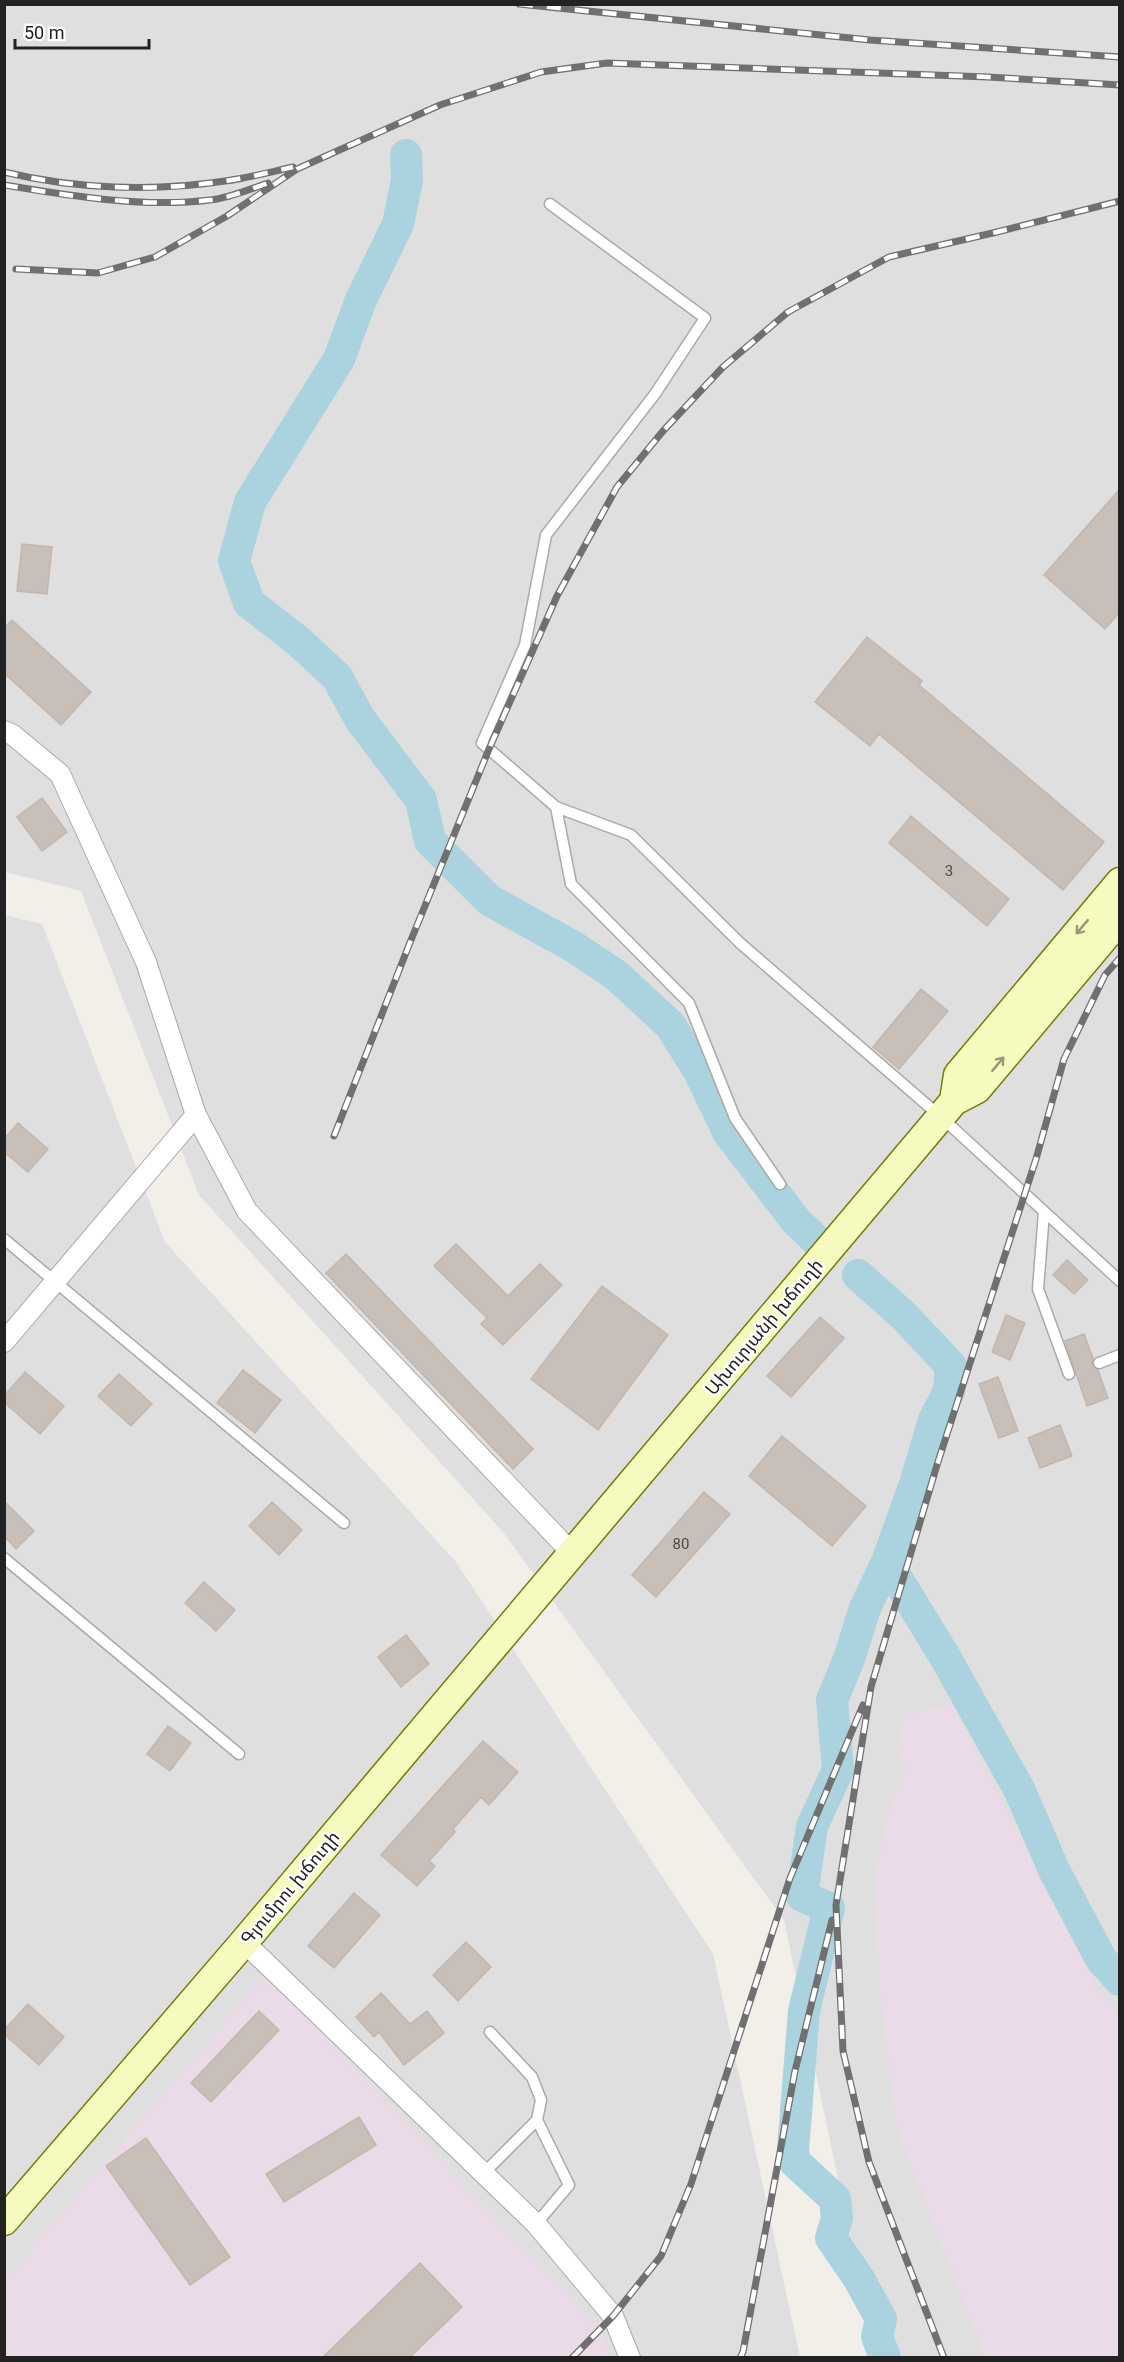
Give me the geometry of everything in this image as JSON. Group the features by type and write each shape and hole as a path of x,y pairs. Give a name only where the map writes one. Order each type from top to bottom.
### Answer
{"main road":[{"name":"Ախուրյանի խճուղի","path":"948,1109 958,1075 1119,882"},
{"name":"Ախուրյանի խճուղի","path":"573,1554 948,1109 978,1089 1119,919"},
{"name":"Գյումրու խճուղի","path":"4,2221 573,1554"}],"street":[{"path":"4,731 13,735 60,774 146,962 196,1115 247,1211 573,1554"},
{"path":"4,1342 196,1115"},
{"path":"244,1942 536,2224 613,2316 630,2358"}],"lane":[{"path":"550,204 705,318 655,394 546,535 525,645 482,743 556,807 631,835 740,943 948,1109 1044,1212 1119,1281"},
{"path":"556,807 571,884 689,1003 735,1118 780,1184"},
{"path":"1044,1212 1038,1289 1069,1374"},
{"path":"4,1239 344,1523"},
{"path":"1099,1363 1119,1355"},
{"path":"4,1558 239,1754"},
{"path":"484,2173 537,2120 541,2100 532,2077 490,2032"},
{"path":"536,2224 569,2185 537,2120"}],"shaded area":[{"path":"4,5 1119,5 1119,2357 875,2357 784,1920 503,1532 199,1195 81,891 5,872"},
{"path":"4,915 42,924 165,1242 456,1562 713,1954 800,2357 5,2357"},
{"path":"952,1705 1097,1988 1119,2015 1119,2357 985,2357 896,2125 879,1983 875,1877 888,1810 908,1768 897,1748 905,1714"},
{"path":"265,1974 600,2330 612,2357 5,2358 5,2280"}],"building":[{"path":"1119,490 1119,613 1105,629 1044,575"},
{"path":"22,544 52,547 47,594 17,591"},
{"path":"12,620 91,692 61,725 4,673 4,628"},
{"path":"867,637 922,681 919,685 1104,842 1063,890 879,734 870,746 815,702"},
{"path":"42,798 67,832 42,851 17,817"},
{"path":"911,816 1009,899 987,926 889,843"},
{"path":"921,989 948,1011 899,1069 873,1047"},
{"path":"18,1123 48,1149 28,1172 4,1152 4,1139"},
{"path":"456,1244 508,1296 540,1264 562,1285 503,1345 481,1324 487,1318 434,1266"},
{"path":"346,1254 533,1449 513,1469 326,1273"},
{"path":"1067,1260 1088,1280 1074,1294 1053,1275"},
{"path":"602,1286 668,1335 598,1430 531,1379"},
{"path":"1006,1315 1025,1323 1010,1360 992,1352"},
{"path":"820,1317 844,1338 791,1397 767,1376"},
{"path":"1084,1334 1093,1358 1092,1365 1098,1370 1108,1398 1087,1406 1065,1341"},
{"path":"243,1370 281,1400 255,1433 217,1403"},
{"path":"25,1372 64,1406 40,1434 4,1402 4,1396"},
{"path":"119,1374 152,1404 131,1426 98,1396"},
{"path":"998,1377 1018,1431 999,1438 979,1384"},
{"path":"1060,1425 1072,1456 1040,1468 1028,1438"},
{"path":"782,1436 866,1506 832,1546 749,1476"},
{"path":"704,1492 730,1514 656,1597 632,1575"},
{"path":"4,1501 34,1531 16,1549 4,1536"},
{"path":"272,1502 302,1530 279,1555 249,1526"},
{"path":"204,1582 235,1610 216,1631 185,1603"},
{"path":"406,1635 429,1664 401,1687 378,1657"},
{"path":"168,1726 191,1743 170,1771 147,1754"},
{"path":"483,1741 518,1772 489,1805 481,1797 453,1829 455,1832 429,1861 435,1866 417,1886 381,1855"},
{"path":"354,1893 380,1915 334,1968 308,1946"},
{"path":"466,1942 491,1967 458,2001 433,1975"},
{"path":"381,1993 410,2024 427,2011 444,2033 404,2065 379,2032 374,2037 356,2017"},
{"path":"28,2004 64,2037 39,2065 4,2034 4,2030"},
{"path":"259,2011 279,2030 211,2102 191,2083"},
{"path":"359,2117 376,2145 284,2202 266,2174"},
{"path":"146,2138 230,2257 190,2285 106,2166"},
{"path":"420,2263 462,2307 409,2358 322,2358"}],"waterway":[{"path":"406,155 407,180 398,224 360,302 339,359 250,502 234,561 249,603 297,640 337,677 360,719 421,800 430,841 489,900 574,947 616,975 670,1025 699,1071 728,1132 796,1221 817,1241"},
{"path":"858,1275 903,1315 951,1366 949,1391 934,1420 915,1484 887,1562 865,1608 849,1659 832,1700 838,1770 812,1826 802,1896 829,1908 804,2011 793,2150 795,2162 835,2199 837,2218 831,2238 859,2279 881,2319 877,2336 885,2358"},
{"path":"887,1562 945,1657 1020,1791 1054,1870 1101,1959 1120,1980"}],"railway":[{"path":"519,4 870,40 1120,57"},
{"path":"16,269 98,273 155,257 227,216 297,169 440,105 541,72 607,63 988,77 1120,85"},
{"path":"4,172 86,185 170,187 251,177 293,167"},
{"path":"4,185 81,197 159,203 217,199 268,183"},
{"path":"334,1136 489,749 557,596 617,487 663,431 723,367 788,312 889,257 1120,201"},
{"path":"944,2358 869,2162 843,2051 836,1905 871,1687 937,1465 1036,1159 1064,1059 1105,975 1120,958"},
{"path":"572,2358 613,2316 661,2256 691,2184 790,1878 863,1705"},
{"path":"740,2358 743,2352 795,2071 832,1920"}]}
